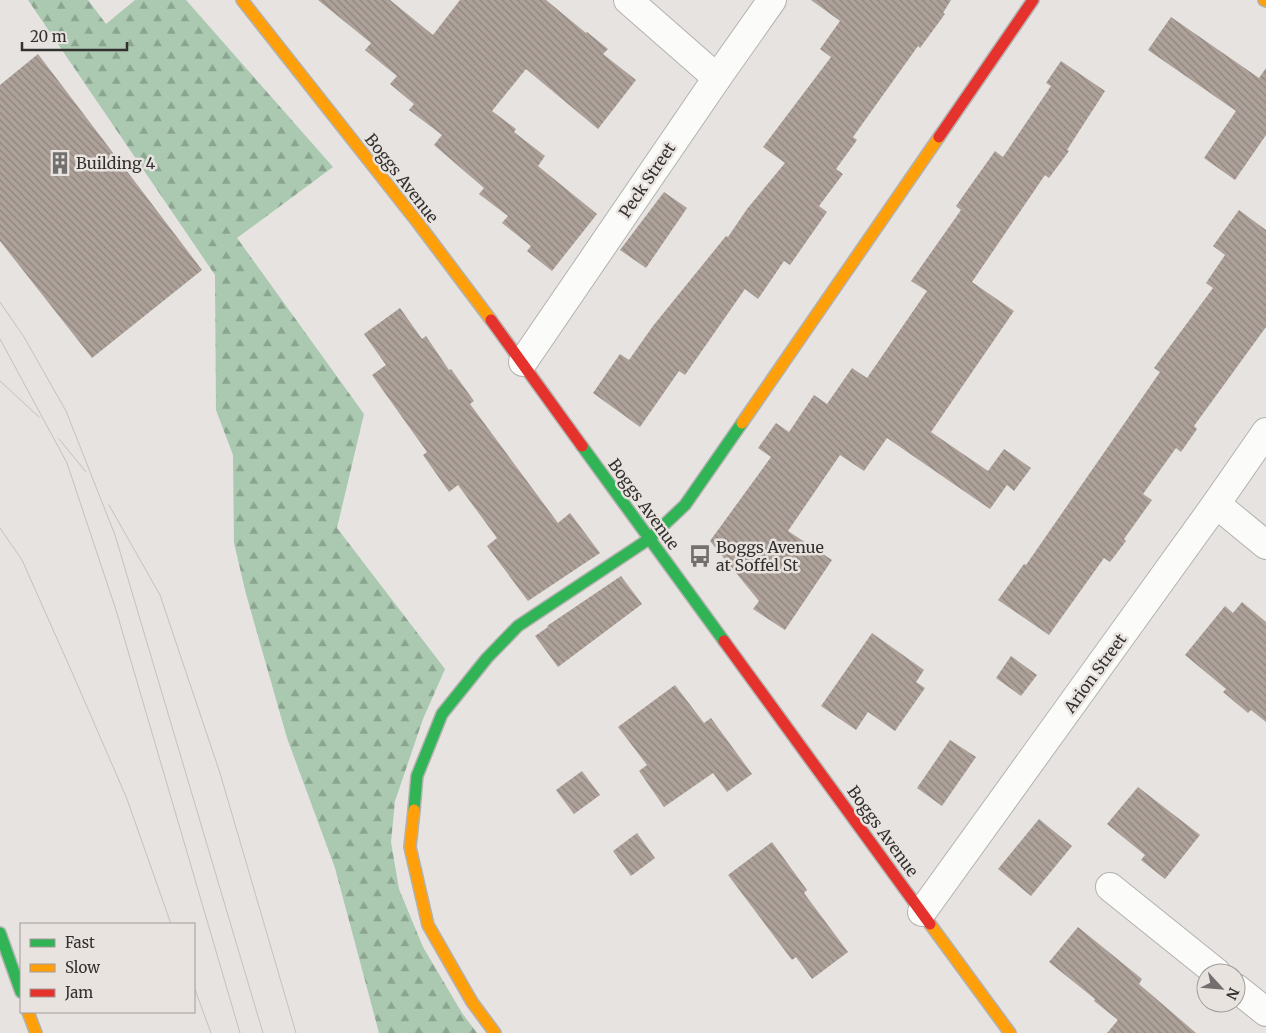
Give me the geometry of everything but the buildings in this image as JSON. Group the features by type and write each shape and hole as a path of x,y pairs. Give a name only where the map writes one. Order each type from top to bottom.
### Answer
{"street":[{"name":"Boggs Avenue","path":"242,0 418,223 523,362 1010,1033"},
{"path":"628,0 716,78"},
{"name":"Peck Street","path":"523,362 716,78 772,0"},
{"path":"494,1033 472,1002 428,925 410,847 417,776 442,714 486,658 518,626 649,538 685,505 1034,0"},
{"name":"Arion Street","path":"922,912 1266,432"},
{"path":"1216,504 1266,546"},
{"path":"1110,887 1205,963"},
{"path":"0,933 20,989"},
{"path":"1246,996 1266,1012"},
{"path":"28,1013 36,1033"}],"green space":[{"path":"28,0 88,0 106,24 135,0 186,0 333,167 237,238 364,414 337,528 445,669 423,719 395,801 391,842 399,889 423,947 462,1013 477,1033 379,1033 335,868 287,738 246,594 234,543 233,455 216,410 215,275"}],"tram line":[{"path":"0,302 24,337 66,411 115,535 263,1033"},
{"path":"0,339 67,463 116,610 240,1033"},
{"path":"0,381 39,417"},
{"path":"59,439 86,472"},
{"path":"109,505 160,595 220,773 296,1033"},
{"path":"0,528 22,560 127,799 171,923"},
{"path":"195,990 211,1033"}],"traffic: fast":[{"path":"414,810 417,776 442,714 487,658 518,626 649,539 685,505 742,423"},
{"path":"582,446 724,641"},
{"path":"0,933 20,989"}],"traffic: slow":[{"path":"242,0 418,223 491,320"},
{"path":"742,423 939,137"},
{"path":"414,810 410,847 428,925 472,1002 495,1033"},
{"path":"930,924 1010,1033"},
{"path":"28,1013 36,1033"}],"traffic: jam":[{"path":"939,137 1033,0"},
{"path":"491,320 582,446"},
{"path":"724,641 930,924"}],"place":[{"name":"Building 4","path":"60,163"},
{"name":"Boggs Avenue at Soffel St","path":"700,556"}]}
